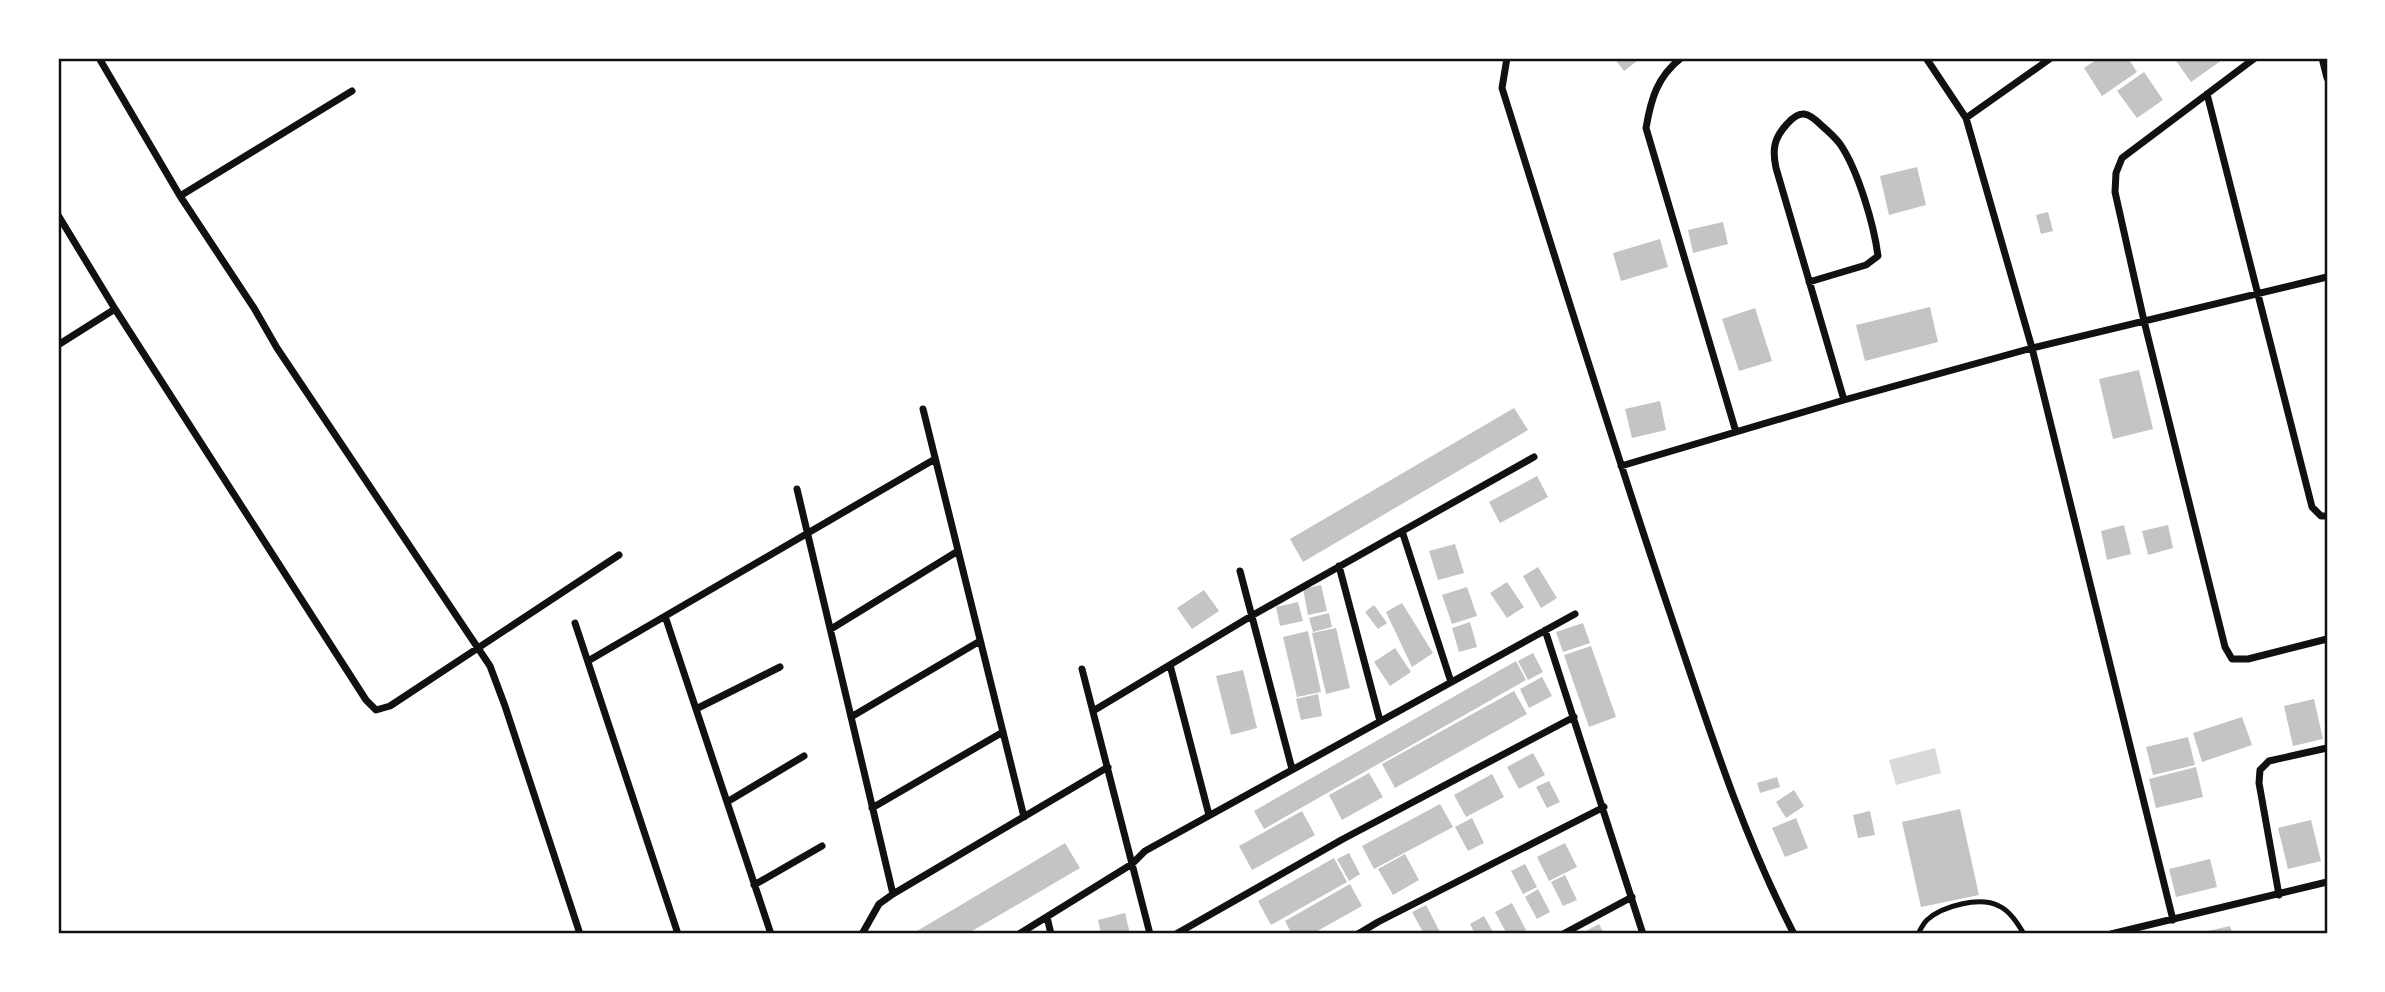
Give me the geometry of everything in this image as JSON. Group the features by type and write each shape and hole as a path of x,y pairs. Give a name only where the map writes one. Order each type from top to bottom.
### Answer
{"street":[{"path":"99,58 180,196 254,308 277,348 490,666 580,934"},
{"path":"1507,58 1502,88 1621,466 1745,828 1794,934"},
{"path":"1681,58 1673,64 1651,96 1646,128 1736,432"},
{"path":"1926,58 1966,118 2032,348 2173,920"},
{"path":"1966,118 2051,58"},
{"path":"2255,58 2122,158 2116,173 2115,191 2144,321 2225,647 2232,659 2248,659 2327,639"},
{"path":"2322,58 2327,78"},
{"path":"180,196 352,91"},
{"path":"2207,94 2312,507 2321,516 2327,516"},
{"path":"1809,282 1866,265 1878,256 1876,238 1851,163 1839,142 1811,115 1802,113 1795,115 1777,135 1773,151 1809,282 1844,400"},
{"path":"58,215 61,227 366,700 376,710 390,706 619,555"},
{"path":"1621,466 2032,348 2327,277"},
{"path":"58,345 115,309"},
{"path":"923,409 1024,817"},
{"path":"1093,711 1253,615 1534,457"},
{"path":"588,662 935,459"},
{"path":"797,489 893,894"},
{"path":"1402,531 1451,682"},
{"path":"831,629 958,551"},
{"path":"1339,566 1380,721"},
{"path":"1240,571 1292,769"},
{"path":"1019,934 1132,864 1145,851 1575,614"},
{"path":"665,616 771,934"},
{"path":"575,623 678,934"},
{"path":"1545,630 1643,934"},
{"path":"851,717 980,641"},
{"path":"1170,665 1209,815"},
{"path":"696,709 779,667"},
{"path":"1082,669 1150,934"},
{"path":"1176,934 1343,839 1574,717"},
{"path":"873,808 1003,732"},
{"path":"2279,895 2259,783 2260,770 2269,761 2327,748"},
{"path":"727,802 804,756"},
{"path":"862,934 879,904 893,894 1108,767"},
{"path":"1358,934 1604,807"},
{"path":"754,885 822,846"},
{"path":"2111,934 2327,882"},
{"path":"1563,934 1632,897"},
{"path":"1047,917 1051,934"}],"lane":[{"path":"1918,934 1927,920 1953,906 1978,901 1999,905 2015,919 2024,934"}],"shaded area":[{"path":"1935,748 1941,773 1896,785 1889,760"}],"building":[{"path":"1614,58 1641,58 1624,71"},
{"path":"2099,58 2128,58 2137,72 2102,96 2084,68"},
{"path":"2174,58 2225,58 2191,82"},
{"path":"2144,72 2163,100 2137,118 2117,91"},
{"path":"1917,167 1926,205 1889,215 1880,176"},
{"path":"2048,212 2053,231 2041,234 2036,215"},
{"path":"1723,222 1728,244 1693,253 1688,230"},
{"path":"1660,239 1668,267 1621,281 1613,253"},
{"path":"1930,307 1938,342 1865,361 1856,325"},
{"path":"1755,308 1772,361 1739,371 1722,319"},
{"path":"2139,370 2153,429 2113,439 2099,379"},
{"path":"1660,401 1666,430 1632,438 1625,409"},
{"path":"1514,408 1528,430 1303,562 1290,539"},
{"path":"1537,476 1548,497 1500,523 1489,502"},
{"path":"2124,525 2131,554 2107,560 2101,531"},
{"path":"2168,525 2173,548 2148,555 2142,531"},
{"path":"1455,544 1464,573 1438,580 1429,551"},
{"path":"1538,567 1557,598 1541,608 1523,576"},
{"path":"1507,582 1524,607 1507,618 1490,593"},
{"path":"1321,585 1327,611 1308,615 1303,589"},
{"path":"1467,587 1477,616 1452,624 1442,595"},
{"path":"1204,590 1219,611 1192,629 1177,608"},
{"path":"1298,602 1303,621 1280,626 1276,607"},
{"path":"1402,603 1433,653 1412,667 1386,612"},
{"path":"1374,605 1387,623 1378,629 1365,612"},
{"path":"1329,613 1332,627 1313,632 1309,618"},
{"path":"1470,622 1477,647 1459,652 1452,628"},
{"path":"1583,623 1590,643 1563,652 1556,632"},
{"path":"1336,628 1350,688 1326,694 1312,633"},
{"path":"1308,631 1321,692 1297,697 1283,637"},
{"path":"1591,646 1616,717 1589,727 1564,655"},
{"path":"1395,648 1411,672 1390,686 1374,662"},
{"path":"1533,653 1543,672 1528,680 1518,661"},
{"path":"1516,661 1526,680 1264,829 1254,811"},
{"path":"1243,670 1257,728 1231,735 1216,676"},
{"path":"1542,677 1552,696 1529,708 1520,689"},
{"path":"1514,691 1527,714 1395,788 1382,764"},
{"path":"1318,694 1322,716 1301,720 1296,699"},
{"path":"2314,699 2323,739 2293,746 2284,706"},
{"path":"2242,717 2252,745 2202,762 2193,733"},
{"path":"2188,737 2195,765 2153,775 2146,747"},
{"path":"1533,753 1545,775 1519,789 1507,767"},
{"path":"2196,767 2203,797 2156,808 2149,779"},
{"path":"1369,773 1383,797 1342,820 1329,795"},
{"path":"1492,774 1504,797 1466,817 1454,795"},
{"path":"1777,777 1780,787 1760,793 1757,783"},
{"path":"1549,781 1560,802 1547,808 1536,787"},
{"path":"1794,790 1804,806 1786,818 1776,802"},
{"path":"1440,804 1453,827 1374,869 1362,846"},
{"path":"1960,809 1979,895 1921,907 1902,822"},
{"path":"1302,811 1315,835 1252,870 1239,846"},
{"path":"1870,811 1875,835 1858,838 1853,815"},
{"path":"1472,818 1484,843 1468,851 1455,827"},
{"path":"1796,818 1808,848 1785,857 1772,828"},
{"path":"2311,820 2321,861 2288,869 2278,828"},
{"path":"1065,843 1080,868 967,934 912,934"},
{"path":"1565,843 1577,867 1549,881 1537,857"},
{"path":"1349,853 1360,874 1349,881 1337,859"},
{"path":"1405,854 1419,880 1393,895 1378,869"},
{"path":"1334,858 1347,882 1271,925 1258,901"},
{"path":"2210,859 2217,887 2176,897 2169,869"},
{"path":"1525,864 1537,887 1523,894 1511,871"},
{"path":"1565,875 1577,900 1563,906 1551,882"},
{"path":"1350,884 1362,906 1312,934 1292,934 1285,921"},
{"path":"1538,889 1550,912 1537,919 1525,897"},
{"path":"1512,903 1526,930 1518,934 1507,934 1495,912"},
{"path":"1426,905 1441,934 1424,934 1412,912"},
{"path":"1125,913 1130,934 1101,934 1098,920"},
{"path":"1484,916 1494,934 1475,934 1470,924"},
{"path":"1599,924 1604,934 1588,934 1586,931"},
{"path":"2230,926 2233,934 2204,934 2204,932"}]}
